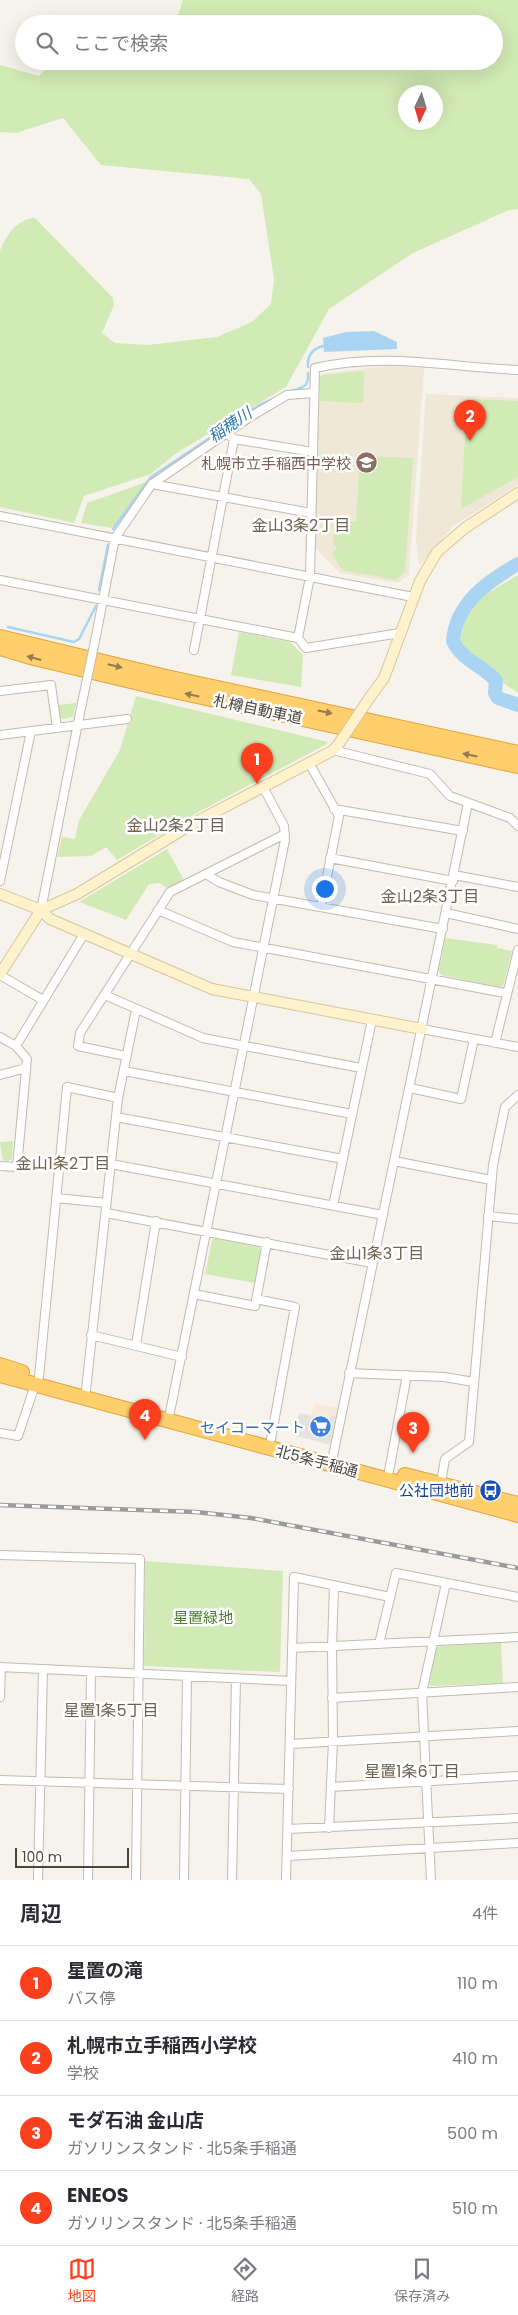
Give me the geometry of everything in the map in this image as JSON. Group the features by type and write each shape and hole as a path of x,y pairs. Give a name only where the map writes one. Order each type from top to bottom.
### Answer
{"highway":[{"name":"札樽自動車道","path":"0,637 162,676 518,753"},
{"name":"札樽自動車道","path":"0,648 34,658 147,684 518,766"},
{"name":"北5条手稲通","path":"0,1365 37,1381 518,1515"},
{"name":"北5条手稲通","path":"0,1376 86,1390 518,1504"}],"street":[{"path":"298,638 310,577 315,368 340,363 391,359 518,370"},
{"path":"43,1000 0,975 41,910 115,538 152,484 226,433 287,395 314,393"},
{"path":"226,433 234,438 313,452"},
{"path":"194,650 234,438"},
{"path":"152,484 311,513"},
{"path":"41,910 77,894 192,824 336,748 384,678 413,597 437,552 464,528 518,493"},
{"path":"0,516 413,597"},
{"path":"0,580 298,638 306,648 400,632"},
{"path":"0,691 51,685 57,728"},
{"path":"0,735 127,719"},
{"path":"0,882 31,731"},
{"path":"336,748 430,774 450,796 510,818 518,826"},
{"path":"309,763 338,816 321,906"},
{"path":"170,1412 217,1184 285,834 284,826 264,786"},
{"path":"333,1456 468,803"},
{"path":"334,809 463,831"},
{"path":"126,1056 78,1046 80,1033 170,892 285,834"},
{"path":"330,858 518,887"},
{"path":"206,874 219,882 253,895 321,906 443,930"},
{"path":"0,894 41,910 50,919 212,989 518,1047"},
{"path":"158,910 233,942 506,993"},
{"path":"446,913 518,929"},
{"path":"16,1046 84,934"},
{"path":"495,1042 518,950"},
{"path":"105,995 203,1038 361,1068"},
{"path":"86,1390 118,1098 136,1010"},
{"path":"333,1206 372,1020"},
{"path":"0,1037 16,1046 27,1059 17,1167 0,1166"},
{"path":"410,1088 461,1099 474,1039"},
{"path":"0,1074 26,1068"},
{"path":"124,1071 352,1114"},
{"path":"0,1433 18,1436 37,1381 67,1087 118,1098"},
{"path":"441,1483 445,1459 469,1442 492,1165 505,1107 518,1095"},
{"path":"116,1117 343,1159"},
{"path":"394,1161 491,1180"},
{"path":"111,1164 383,1215"},
{"path":"56,1198 106,1203"},
{"path":"106,1213 372,1263"},
{"path":"488,1216 518,1219"},
{"path":"136,1345 156,1221"},
{"path":"194,1294 255,1306 267,1242"},
{"path":"256,1298 295,1307 270,1439"},
{"path":"91,1335 182,1357"},
{"path":"349,1373 444,1377 474,1382"},
{"path":"389,1471 407,1375"},
{"path":"0,1555 140,1558 136,1880"},
{"path":"380,1644 396,1573 518,1598"},
{"path":"286,1880 294,1577 390,1596"},
{"path":"431,1880 422,1736 422,1693 446,1583"},
{"path":"329,1828 334,1741 332,1647 334,1586"},
{"path":"292,1648 518,1637"},
{"path":"0,1697 1,1667 291,1681"},
{"path":"38,1880 42,1669"},
{"path":"88,1880 90,1672"},
{"path":"184,1880 187,1676"},
{"path":"232,1880 236,1678"},
{"path":"332,1698 518,1687"},
{"path":"290,1744 518,1731"},
{"path":"331,1787 518,1776"},
{"path":"0,1780 289,1789"},
{"path":"288,1829 518,1818"},
{"path":"287,1856 518,1843"}],"shaded area":[{"name":"札幌市立手稲西中学校","path":"386,366 424,368 409,575 398,583 340,573 315,548 318,378 322,374"},
{"path":"426,394 518,398 518,485 453,526 419,566 416,540"},
{"path":"314,1403 339,1408 331,1445 294,1435 299,1413 311,1415"},
{"path":"299,1413 311,1415 308,1431 326,1435 331,1415 337,1416 331,1445 294,1435"}],"green space":[{"path":"183,0 518,0 518,209 509,210 413,253 329,309 286,387 175,454 151,474 84,496 74,523 0,507 0,251 5,239 13,229 23,221 35,218 113,298 114,305 102,333 115,343 147,345 217,337 252,322 271,304 274,279 261,194 249,179 101,165 63,118 16,133 0,132 0,65 39,76 44,70 503,70 503,15 178,15"},
{"path":"361,371 364,373 363,403 320,401 320,378 323,375"},
{"path":"467,399 518,401 518,477 461,509"},
{"path":"360,456 413,458 405,572 396,580 342,570 332,553 337,548 333,543 335,521 356,521"},
{"path":"149,481 112,528 81,523 87,503"},
{"path":"518,575 518,693 502,682 492,667 473,657 460,640 466,616 479,598"},
{"path":"239,632 290,642 303,655 301,687 231,675"},
{"path":"136,696 328,742 191,816 117,860 106,847 91,856 57,857 62,837 75,839 79,820 120,750"},
{"path":"76,703 73,717 63,719 59,716 58,705"},
{"path":"167,849 184,880 168,889 160,883 149,884 126,920 79,902"},
{"path":"445,938 497,945 497,948 512,951 503,986 498,987 441,975 439,971"},
{"path":"13,1141 12,1159 6,1162 2,1158 0,1142"},
{"path":"215,1238 261,1249 255,1283 205,1274 212,1240"},
{"name":"星置緑地","path":"145,1561 283,1571 280,1672 144,1666"},
{"path":"501,1643 503,1683 431,1686 429,1683 435,1648 441,1646"}],"water":[{"path":"374,331 397,342 397,349 324,352 323,338 346,332"}],"waterway":[{"name":"稲穂川","path":"308,367 308,360 311,354 323,346"},
{"name":"稲穂川","path":"292,391 307,383 308,373"},
{"name":"稲穂川","path":"113,529 151,477 258,406 275,398"},
{"name":"稲穂川","path":"99,590 108,545"},
{"path":"518,564 495,578 475,595 460,615 453,641 467,658 496,681 495,693 498,698 518,705"},
{"name":"稲穂川","path":"8,627 74,642 79,639 96,606"}],"railway":[{"path":"0,1505 196,1512 251,1518 518,1568"}],"place":[{"name":"札幌市立手稲西小学校","path":"470,441"},
{"name":"札幌市立手稲西中学校","path":"367,463"},
{"name":"星置の滝","path":"257,784"},
{"name":"セイコーマート","path":"321,1427"},
{"name":"ENEOS","path":"145,1440"},
{"name":"モダ石油 金山店","path":"413,1453"},
{"name":"公社団地前","path":"490,1490"}],"district":[{"name":"金山3条2丁目","path":"301,525"},
{"name":"金山2条2丁目","path":"176,825"},
{"name":"金山2条3丁目","path":"430,896"},
{"name":"金山1条2丁目","path":"63,1163"},
{"name":"金山1条3丁目","path":"377,1253"},
{"name":"星置1条5丁目","path":"111,1710"},
{"name":"星置1条6丁目","path":"412,1771"}]}
